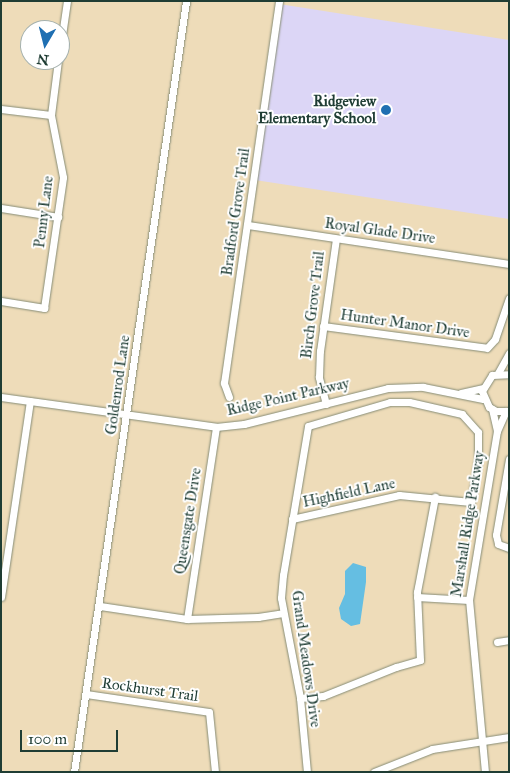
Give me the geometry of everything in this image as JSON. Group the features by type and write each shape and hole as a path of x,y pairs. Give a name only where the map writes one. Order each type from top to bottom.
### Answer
{"street":[{"path":"64,20 67,1"},
{"name":"Goldenrod Lane","path":"74,772 128,414 186,1"},
{"name":"Bradford Grove Trail","path":"228,397 224,383 279,1"},
{"name":"Penny Lane","path":"1,301 44,308 58,217 62,162 50,115 57,70"},
{"path":"1,109 50,115"},
{"path":"1,208 58,217"},
{"name":"Royal Glade Drive","path":"248,225 509,264"},
{"name":"Birch Grove Trail","path":"326,404 319,377 336,239"},
{"name":"Hunter Manor Drive","path":"324,326 487,348 495,339 509,298"},
{"path":"483,399 482,388 487,379 498,373 509,354"},
{"path":"498,373 509,374"},
{"name":"Ridge Point Parkway","path":"1,397 216,427 244,424 406,386 461,393"},
{"path":"461,393 482,388"},
{"path":"461,393 483,399 492,409 507,411"},
{"path":"2,593 30,401"},
{"name":"Grand Meadows Drive","path":"307,772 300,698 283,613 282,575 305,432 314,422 390,402 409,402 462,414 478,432 478,460 471,502"},
{"name":"Marshall Ridge Parkway","path":"492,409 497,431"},
{"name":"Marshall Ridge Parkway","path":"485,772 469,600 497,431 507,411"},
{"name":"Queensgate Drive","path":"187,619 216,427"},
{"path":"509,459 496,535 498,544 509,548"},
{"name":"Highfield Lane","path":"292,519 399,495 471,502"},
{"path":"300,698 324,696 396,667 420,660 417,597 435,497"},
{"path":"417,597 469,600"},
{"path":"100,606 187,619 258,617 283,613"},
{"path":"496,642 509,640"},
{"name":"Rockhurst Trail","path":"86,694 209,712 215,772"},
{"path":"374,772 432,749 509,737"}],"shaded area":[{"name":"Ridgeview Elementary School","path":"279,4 509,40 509,219 255,180"}],"water":[{"path":"353,563 366,567 366,582 360,624 351,626 341,619 339,608 345,594 345,571"}],"place":[{"name":"Ridgeview Elementary School","path":"386,110"}]}
